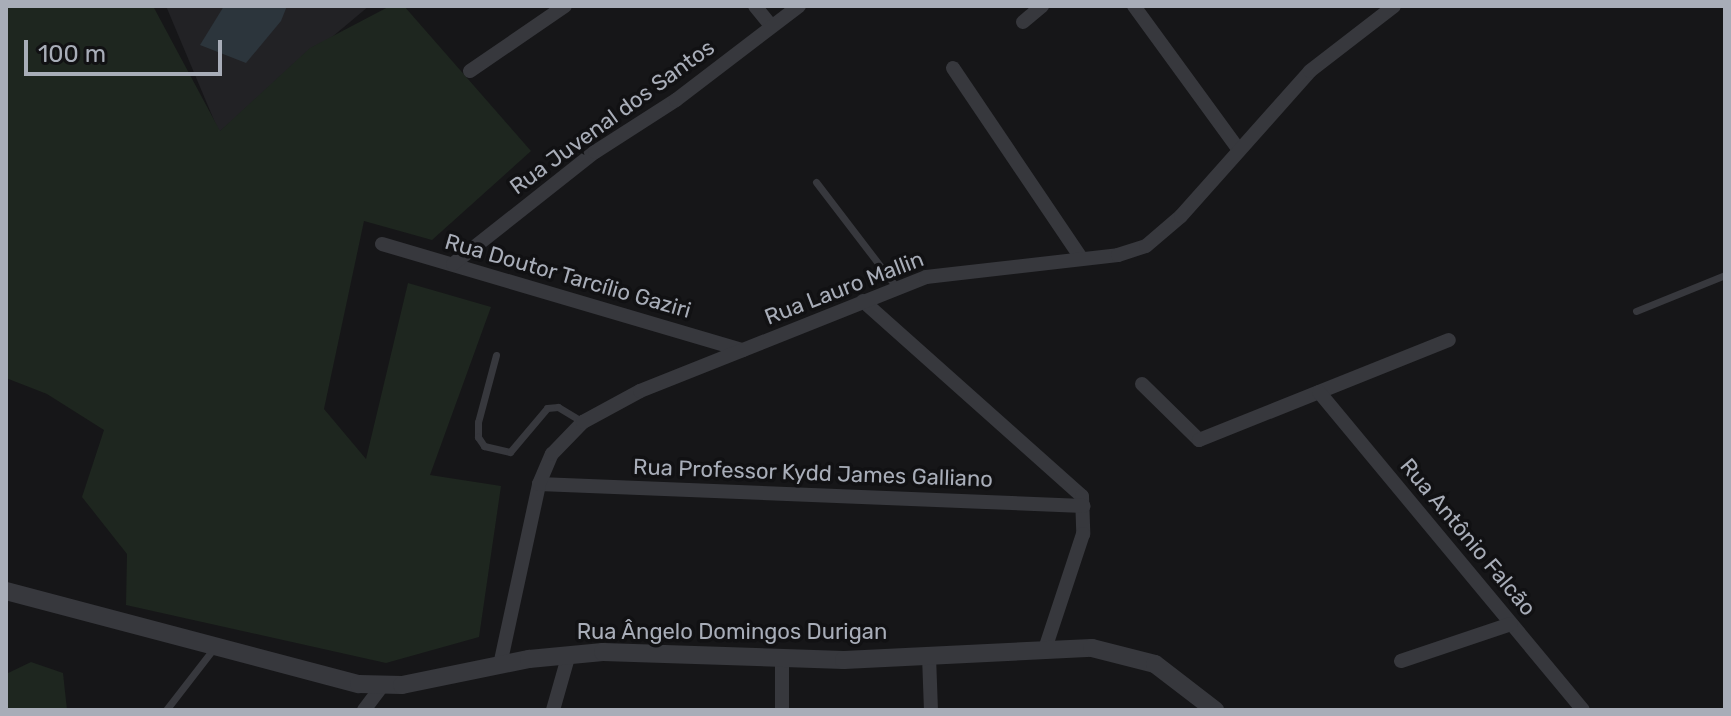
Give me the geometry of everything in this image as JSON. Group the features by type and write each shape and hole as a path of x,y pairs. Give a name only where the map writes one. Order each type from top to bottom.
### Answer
{"street":[{"path":"470,71 565,6"},
{"path":"755,6 771,26"},
{"name":"Rua Juvenal dos Santos","path":"453,264 595,152 676,100 799,6"},
{"path":"1023,22 1042,6"},
{"path":"1134,6 1239,150"},
{"name":"Rua Lauro Mallin","path":"500,665 539,484 552,454 583,422 640,391 863,301 937,275 1133,252 1158,238 1310,71 1394,6"},
{"path":"953,68 1082,259"},
{"name":"Rua Doutor Tarcílio Gaziri","path":"382,244 743,350"},
{"path":"863,301 1076,489 1084,506 1083,534 1045,649"},
{"path":"1142,384 1199,440 1449,340"},
{"name":"Rua Antônio Falcão","path":"1319,392 1583,710"},
{"name":"Rua Professor Kydd James Galliano","path":"539,484 1084,506"},
{"name":"Rua Ângelo Domingos Durigan","path":"6,591 214,647 382,686 569,654 673,651 782,658 929,656 1092,648 1134,656 1172,673 1215,710"},
{"path":"1401,661 1511,624"},
{"path":"553,710 569,654"},
{"path":"929,656 931,710"},
{"path":"782,658 782,710"},
{"path":"364,710 382,686"}],"lane":[{"path":"816,182 897,288"},
{"path":"1636,311 1725,275"},
{"path":"496,355 478,422 478,437 484,446 510,452 547,408 558,407 583,422"},
{"path":"166,710 214,647"}],"shaded area":[{"path":"6,6 153,6 220,131 310,48 390,6 404,6 531,151 432,240 364,221 324,409 366,459 408,283 491,307 430,475 501,486 479,637 386,663 126,605 127,554 82,497 104,430 47,394 6,378"},
{"path":"166,6 369,6 219,132"},
{"path":"224,6 287,6 281,21 246,63 200,45"},
{"path":"31,662 63,673 67,710 6,710 6,674"}]}
